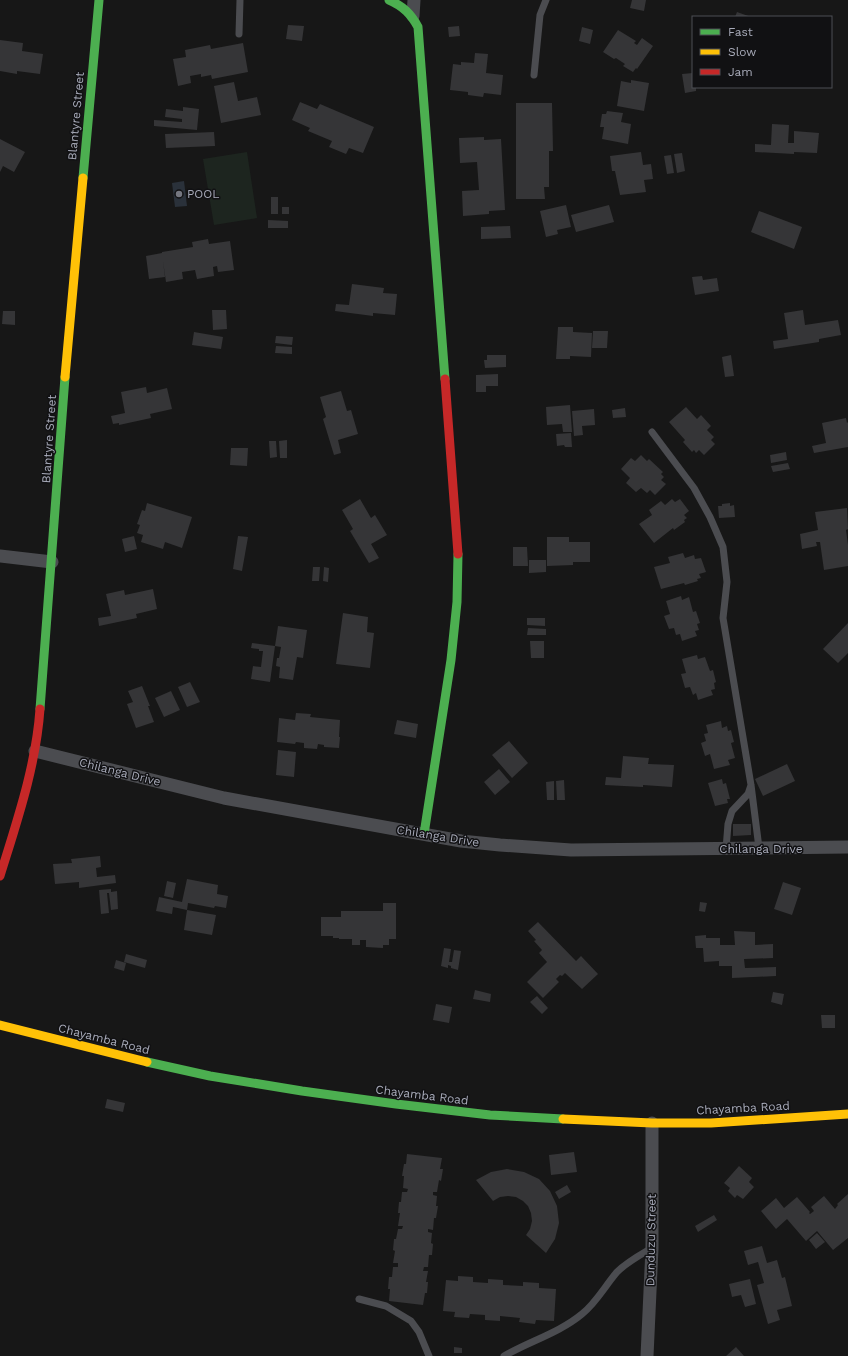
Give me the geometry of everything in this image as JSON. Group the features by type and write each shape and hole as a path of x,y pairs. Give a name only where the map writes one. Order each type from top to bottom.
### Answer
{"street":[{"name":"Blantyre Street","path":"0,876 25,795 35,751 41,708 68,344 99,0"},
{"path":"389,0 403,7 413,16 418,27 420,40 458,559 458,600 450,675 424,834"},
{"path":"413,16 414,0"},
{"path":"0,556 52,562"},
{"name":"Chilanga Drive","path":"35,751 224,798 462,841 571,850 848,847"},
{"name":"Chayamba Road","path":"0,1025 122,1057 210,1076 302,1091 490,1115 652,1123 711,1123 848,1114"},
{"name":"Dunduzu Street","path":"647,1356 652,1248 652,1123"}],"lane":[{"path":"239,34 240,0"},
{"path":"534,75 540,15 546,0"},
{"path":"652,432 694,488 710,517 723,547 727,582 723,618 752,785 759,848"},
{"path":"726,849 728,824 732,811 748,794 752,785"},
{"path":"504,1356 521,1346 561,1329 583,1314 595,1301 604,1287 619,1271 634,1258 652,1248"},
{"path":"359,1299 386,1306 411,1321 419,1332 428,1356"}],"shaded area":[{"path":"247,152 257,218 214,225 203,159"},
{"name":"POOL","path":"184,181 187,206 175,207 172,183"}],"building":[{"path":"632,0 646,0 644,11 630,8"},
{"path":"737,12 748,16 735,16"},
{"path":"288,25 304,26 302,41 286,39"},
{"path":"459,26 460,36 449,37 448,27"},
{"path":"582,27 593,30 590,44 579,41"},
{"path":"618,30 636,41 634,43 637,45 642,38 653,46 637,69 636,68 633,72 623,66 625,64 616,58 614,59 603,52"},
{"path":"0,40 23,43 22,51 43,54 40,74 17,71 17,74 0,71"},
{"path":"243,43 248,72 212,79 211,75 201,77 201,74 190,76 191,83 178,86 173,59 186,57 185,50 210,45 211,49"},
{"path":"475,53 488,54 486,73 503,75 501,95 484,93 483,97 468,95 468,92 450,90 453,64 461,65 461,62 474,63"},
{"path":"692,73 692,88 696,88 696,91 685,93 682,74"},
{"path":"631,80 649,83 644,111 617,106 621,81 631,83"},
{"path":"234,82 238,101 257,97 261,115 221,123 214,86"},
{"path":"300,102 317,109 320,104 374,127 363,153 349,148 346,154 329,147 332,141 308,131 310,128 292,120"},
{"path":"516,103 552,103 553,151 549,151 549,187 544,187 545,199 516,199"},
{"path":"183,107 199,109 197,130 154,126 154,120 182,122 182,119 165,117 166,109 183,111"},
{"path":"607,111 623,113 621,122 631,124 628,144 602,139 604,127 600,127 602,114 606,114"},
{"path":"772,124 789,125 788,143 794,143 794,131 819,133 817,153 794,152 794,154 755,152 755,144 771,145"},
{"path":"214,132 215,146 166,148 165,134"},
{"path":"484,137 484,140 501,139 505,210 489,211 489,214 463,216 462,191 479,190 477,162 460,163 459,138"},
{"path":"0,139 25,152 14,172 3,166 0,172"},
{"path":"641,152 643,165 651,164 653,179 644,180 646,192 620,195 615,171 612,171 610,156"},
{"path":"682,153 685,171 677,173 674,154"},
{"path":"671,155 674,173 667,174 664,156"},
{"path":"271,197 278,197 278,214 271,214"},
{"path":"566,205 571,227 557,230 558,234 546,237 540,211"},
{"path":"609,205 614,222 576,232 571,215"},
{"path":"282,207 289,207 289,214 282,214"},
{"path":"759,211 802,227 794,249 751,232"},
{"path":"268,220 288,221 288,228 268,228"},
{"path":"510,226 511,238 481,239 481,227"},
{"path":"208,239 209,244 230,241 234,270 218,272 217,266 213,267 214,276 197,279 195,270 182,272 183,279 166,282 163,261 165,277 149,279 146,256 193,247 192,242"},
{"path":"702,276 703,280 717,278 719,291 695,295 692,277"},
{"path":"352,284 384,288 383,293 397,294 395,315 373,313 373,316 335,311 336,304 349,305"},
{"path":"212,310 226,310 227,329 213,330"},
{"path":"803,310 805,325 838,320 841,335 819,339 819,342 774,349 773,341 788,339 784,313"},
{"path":"3,311 15,311 15,325 2,324"},
{"path":"558,327 573,327 573,332 592,333 591,357 570,356 570,359 556,359"},
{"path":"593,331 608,331 607,348 592,348"},
{"path":"194,332 223,337 221,349 192,345"},
{"path":"276,336 293,337 292,345 275,343"},
{"path":"276,346 292,347 292,354 275,353"},
{"path":"487,355 506,355 506,367 485,368 484,360 487,360"},
{"path":"731,355 734,376 725,377 722,357"},
{"path":"498,374 498,386 486,386 486,392 476,392 476,375"},
{"path":"146,387 147,393 167,388 172,409 150,414 151,418 119,425 119,423 113,424 111,416 125,413 121,392"},
{"path":"341,391 347,411 351,410 358,434 338,440 341,453 334,455 323,419 326,417 320,397"},
{"path":"570,405 572,432 563,432 562,424 547,425 546,407"},
{"path":"686,407 697,419 701,415 711,426 707,430 714,437 711,440 715,444 704,455 699,450 696,453 694,450 692,452 683,442 685,440 669,422"},
{"path":"625,408 626,417 613,418 612,410"},
{"path":"594,409 595,425 582,426 583,435 574,436 572,411"},
{"path":"846,418 847,423 848,422 848,447 814,453 812,446 826,443 822,423"},
{"path":"571,433 572,447 565,447 564,445 557,446 556,434"},
{"path":"287,440 287,458 280,458 279,441"},
{"path":"269,441 276,441 277,457 270,458"},
{"path":"231,448 248,448 247,466 230,465"},
{"path":"786,452 787,460 771,463 770,455"},
{"path":"641,455 647,461 649,459 663,472 661,474 664,477 661,480 666,484 655,495 650,490 647,493 641,488 636,492 626,483 630,478 621,469 631,458 635,461"},
{"path":"788,463 790,469 773,472 771,466"},
{"path":"360,499 371,518 375,515 387,535 371,544 379,558 369,563 350,531 353,529 342,510"},
{"path":"672,499 675,502 680,499 689,511 684,515 687,518 684,520 685,522 674,530 673,528 654,543 639,524 652,515 649,510 661,501 665,505"},
{"path":"147,503 192,517 182,548 165,542 163,549 141,542 143,535 137,533 140,525 137,524 142,510 145,511"},
{"path":"730,503 730,506 734,505 735,517 719,518 718,506"},
{"path":"847,508 848,529 846,530 848,566 824,570 820,542 816,542 817,546 802,549 800,534 818,530 815,512"},
{"path":"134,536 137,549 125,552 122,539"},
{"path":"238,536 248,537 242,571 233,569"},
{"path":"547,537 569,537 569,542 590,542 590,562 573,562 573,565 547,566"},
{"path":"513,547 527,547 528,566 513,566"},
{"path":"683,553 685,558 694,555 695,559 701,558 706,572 699,574 701,578 697,579 698,581 661,589 654,567 670,563 668,557"},
{"path":"529,560 546,560 546,572 529,573"},
{"path":"313,567 320,567 319,581 312,581"},
{"path":"324,567 329,568 328,582 323,581"},
{"path":"153,589 157,609 136,614 137,618 99,626 98,618 111,616 106,594 124,590 125,595"},
{"path":"681,596 682,600 689,597 693,612 696,611 700,623 697,624 699,630 695,631 697,636 682,641 680,634 676,635 674,628 669,629 664,616 670,614 666,601"},
{"path":"343,613 368,617 367,632 374,633 370,668 336,664"},
{"path":"527,618 545,618 545,626 527,625"},
{"path":"848,623 848,653 838,663 823,649"},
{"path":"278,626 307,630 303,658 297,657 293,680 279,678 280,667 276,666 281,647 275,646"},
{"path":"528,628 546,629 546,635 527,635"},
{"path":"530,641 544,641 544,658 531,658"},
{"path":"252,643 275,646 270,682 251,679 253,666 261,667 263,651 251,648"},
{"path":"697,655 698,659 705,657 710,671 713,670 716,682 714,683 715,689 711,690 713,695 698,700 696,693 693,695 690,687 685,688 681,674 686,673 682,659"},
{"path":"190,682 200,702 187,707 178,687"},
{"path":"142,686 150,706 148,706 154,722 136,728 127,704 133,702 128,691"},
{"path":"171,691 180,710 164,717 155,698"},
{"path":"296,713 311,714 310,717 340,720 339,748 324,747 324,745 318,744 317,749 304,748 304,743 296,742 295,744 277,742 279,718 295,720"},
{"path":"397,720 418,724 416,738 394,734"},
{"path":"721,721 722,728 727,726 728,731 731,730 734,742 731,743 735,758 728,760 730,765 714,769 710,754 705,756 701,743 706,741 704,734 708,733 706,725"},
{"path":"509,741 528,763 512,778 492,755"},
{"path":"278,750 296,752 294,777 276,775"},
{"path":"623,756 649,758 648,764 674,765 672,787 605,785 606,777 621,778"},
{"path":"787,764 795,781 763,796 755,779"},
{"path":"499,769 510,782 495,795 484,782"},
{"path":"722,779 723,784 726,783 730,799 727,799 728,803 715,806 708,783"},
{"path":"564,780 565,800 557,800 556,781"},
{"path":"554,781 554,800 547,800 546,782"},
{"path":"733,824 751,824 751,835 733,836"},
{"path":"100,856 101,867 96,868 97,877 115,875 116,883 79,888 79,882 55,884 53,864 72,863 71,859"},
{"path":"187,879 218,885 217,894 228,896 226,908 215,906 214,908 188,903 187,910 173,907 172,914 156,911 159,897 182,902"},
{"path":"167,881 176,883 173,898 164,896"},
{"path":"783,882 801,888 792,915 774,909"},
{"path":"111,889 111,892 117,891 118,909 111,910 109,893 107,893 109,913 101,914 99,890"},
{"path":"700,902 707,903 705,912 699,911"},
{"path":"383,903 396,903 396,939 389,939 389,945 383,945 383,948 366,947 366,940 360,940 360,945 352,945 352,939 339,939 333,938 333,936 321,936 321,917 341,917 341,911 383,911"},
{"path":"187,910 216,915 212,935 184,930"},
{"path":"538,922 576,961 581,956 598,974 582,989 565,973 556,979 559,982 543,998 527,982 547,962 539,953 542,950 534,941 536,940 528,931"},
{"path":"734,931 755,932 755,945 773,944 773,958 744,959 745,968 776,967 776,976 732,978 732,966 719,966 719,961 704,962 703,948 696,948 695,936 706,935 706,938 720,938 720,945 735,945"},
{"path":"444,948 451,949 449,962 452,962 454,950 461,951 458,970 451,968 451,966 448,965 448,968 441,966"},
{"path":"126,954 147,960 145,968 124,962"},
{"path":"116,960 126,963 124,971 114,968"},
{"path":"475,990 491,994 490,1002 473,999"},
{"path":"773,992 784,994 782,1005 771,1002"},
{"path":"537,996 548,1008 542,1014 530,1002"},
{"path":"436,1004 452,1007 449,1023 433,1020"},
{"path":"821,1015 835,1015 835,1028 822,1028"},
{"path":"107,1099 125,1103 123,1112 105,1108"},
{"path":"574,1152 577,1172 551,1175 549,1155"},
{"path":"407,1154 442,1158 440,1169 443,1169 441,1181 439,1180 437,1192 433,1192 433,1195 437,1196 436,1206 438,1206 436,1218 434,1218 433,1230 428,1229 428,1232 432,1233 431,1243 433,1244 432,1255 429,1255 428,1267 424,1267 423,1271 428,1271 426,1282 428,1282 427,1293 425,1293 423,1305 389,1301 389,1277 392,1277 393,1267 398,1267 398,1263 393,1263 395,1251 393,1250 394,1239 396,1239 398,1229 402,1229 403,1226 398,1226 400,1213 398,1213 399,1202 401,1202 402,1192 407,1192 408,1189 403,1188 404,1176 402,1176 404,1164 406,1164"},
{"path":"739,1166 752,1178 749,1182 754,1187 743,1199 737,1195 735,1198 728,1191 730,1188 724,1183"},
{"path":"507,1169 524,1172 539,1179 550,1191 557,1206 559,1223 555,1239 546,1253 526,1235 530,1229 532,1221 528,1206 516,1197 500,1197 493,1201 476,1180 491,1172"},
{"path":"567,1185 571,1192 559,1199 555,1192"},
{"path":"848,1194 848,1238 833,1250 817,1231 806,1241 787,1219 776,1229 761,1211 776,1198 784,1208 797,1197 810,1212 810,1214 814,1211 811,1207 824,1196 835,1209 838,1205 837,1204"},
{"path":"714,1215 717,1220 698,1232 695,1226"},
{"path":"817,1233 825,1242 816,1249 809,1240"},
{"path":"762,1246 767,1263 777,1260 782,1278 785,1277 792,1306 777,1310 780,1320 768,1324 757,1285 764,1283 758,1262 748,1265 744,1251"},
{"path":"458,1276 473,1277 473,1282 488,1283 488,1279 503,1280 503,1285 523,1286 523,1282 539,1283 539,1288 556,1289 554,1321 536,1320 535,1324 519,1322 520,1318 500,1316 500,1321 485,1320 485,1315 470,1314 469,1318 454,1317 455,1312 443,1311 446,1280 458,1281"},
{"path":"750,1279 756,1304 745,1307 741,1295 732,1297 729,1284"},
{"path":"454,1347 462,1348 462,1353 454,1353"},
{"path":"736,1347 744,1356 726,1356"}],"traffic: fast":[{"path":"83,178 99,0"},
{"path":"389,0 406,11 418,27 445,379"},
{"path":"40,709 65,377"},
{"path":"424,834 451,660 457,602 458,554"},
{"path":"147,1062 210,1076 396,1104 490,1115 563,1119"}],"traffic: slow":[{"path":"65,377 83,178"},
{"path":"0,1025 147,1062"},
{"path":"563,1119 652,1123 711,1123 848,1114"}],"traffic: jam":[{"path":"445,379 458,554"},
{"path":"0,876 25,793 38,730 40,709"}],"place":[{"name":"POOL","path":"179,194"}]}
